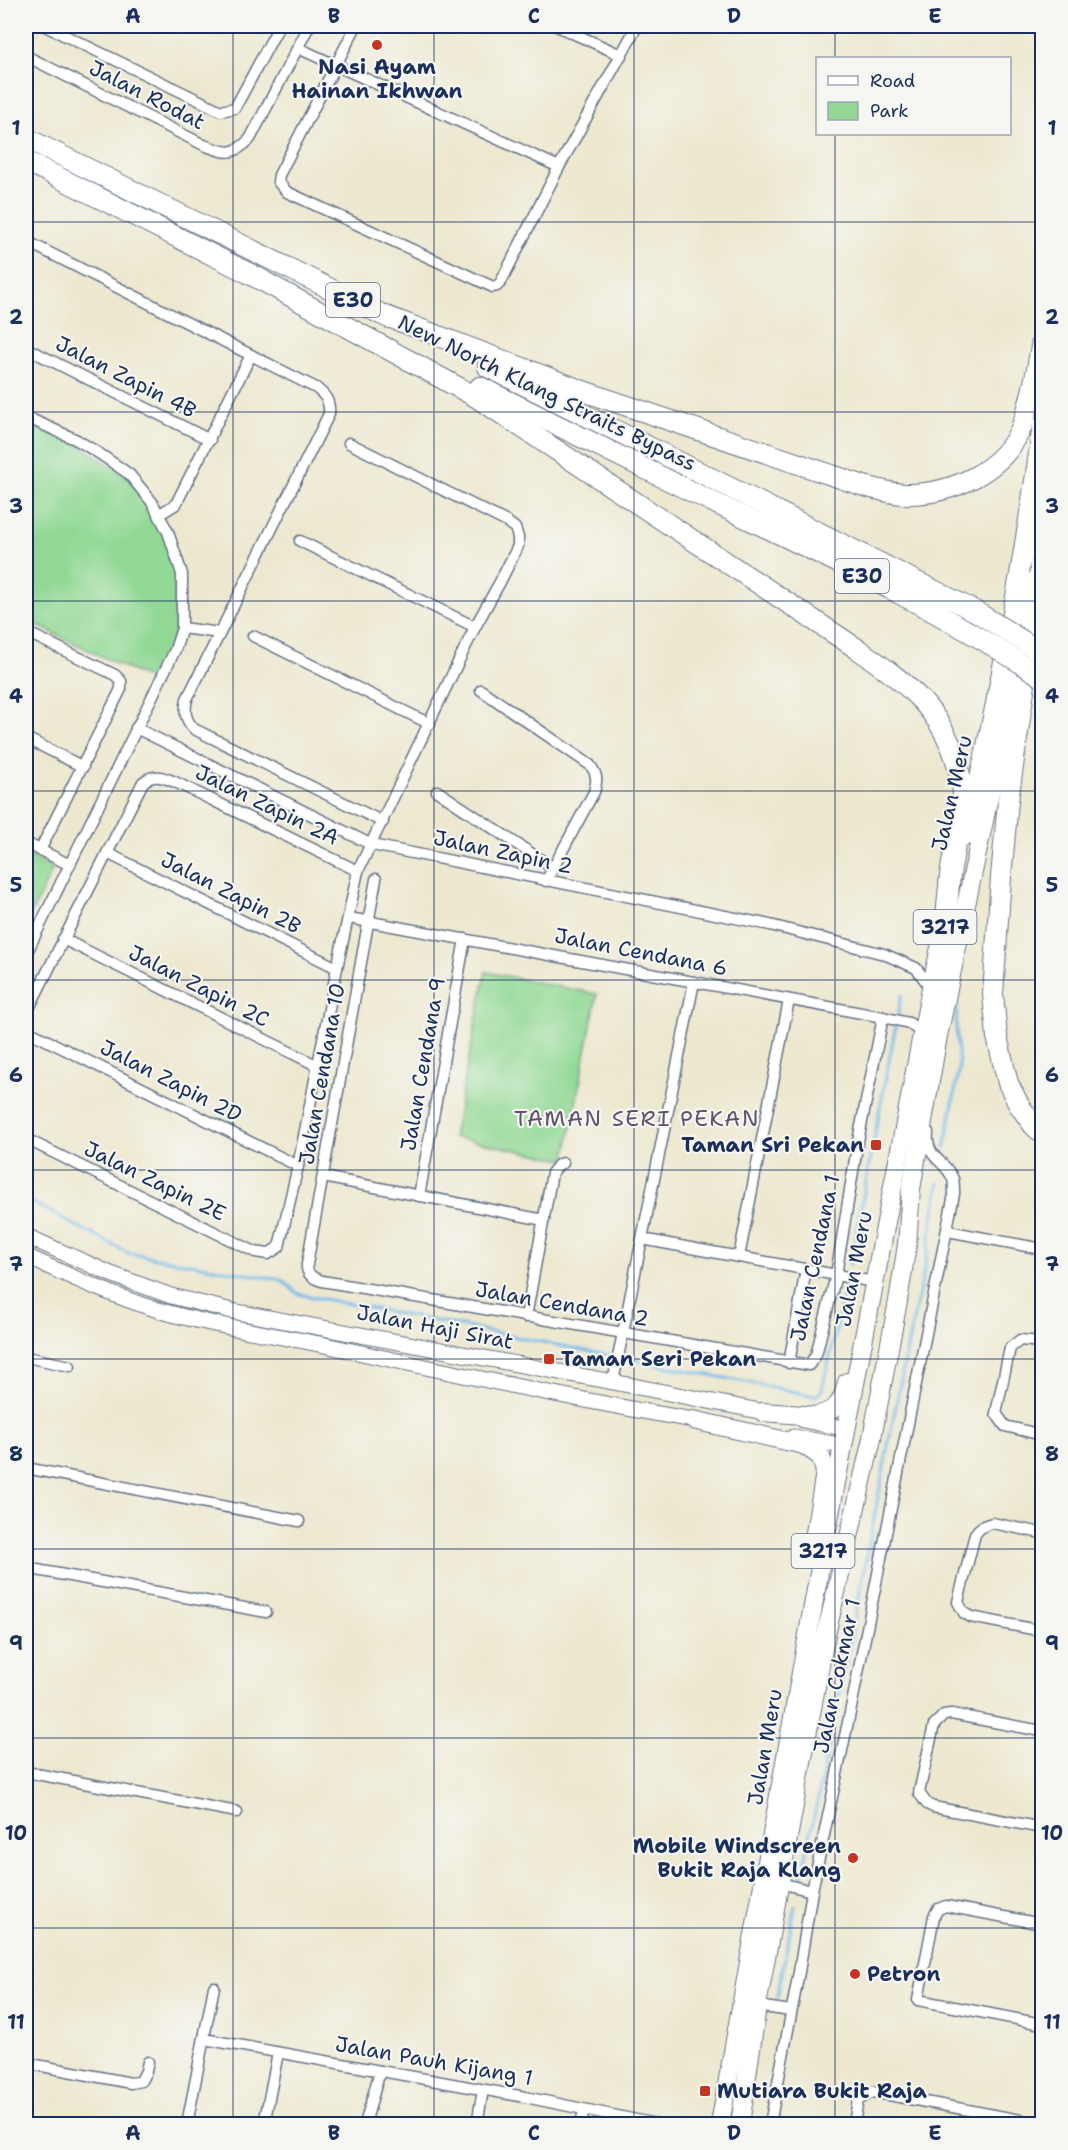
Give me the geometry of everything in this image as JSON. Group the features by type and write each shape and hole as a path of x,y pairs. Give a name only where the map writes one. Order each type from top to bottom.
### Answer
{"highway":[{"name":"New North Klang Straits Bypass","path":"26,138 975,611 1042,652"},
{"name":"New North Klang Straits Bypass","path":"26,161 250,274 914,601 1008,654 1042,677"},
{"path":"250,274 476,397 859,650 891,672 919,696 938,719 953,747 960,774 963,801 950,876 945,926"},
{"path":"378,313 586,392 864,486 904,495 947,490 983,473 1004,453 1021,428 1033,387 1042,340"},
{"name":"Jalan Meru","path":"740,2124 757,2006 824,1643 871,1443 905,1256 930,1034 931,988 987,742 1030,510 1042,425"},
{"path":"1042,522 1041,586 1008,801 993,994 996,1037 1008,1083 1019,1105 1042,1133"},
{"name":"Jalan Meru","path":"720,2124 804,1657 848,1437 873,1290 930,1034 998,755 1042,522"},
{"path":"824,1643 841,1521 855,1460 856,1449 848,1437 863,1424 892,1268 911,1189"},
{"path":"763,1412 816,1416 834,1409 843,1400 856,1338 873,1290"},
{"path":"693,1420 804,1445 821,1457 825,1472 812,1550 804,1657"}],"main road":[{"name":"Jalan Haji Sirat","path":"26,1236 111,1274 171,1296 243,1313 763,1412 848,1437"},
{"name":"Jalan Haji Sirat","path":"26,1256 117,1296 164,1312 224,1327 332,1347 496,1383 693,1420 848,1437"}],"street":[{"path":"45,26 65,30 213,108 229,111 235,108 279,26"},
{"path":"309,26 298,48 559,167"},
{"path":"356,26 277,178 280,185 287,192 493,287 501,282 559,167 637,26"},
{"path":"556,26 621,55"},
{"name":"Jalan Rodat","path":"26,56 204,145 223,152 239,150 250,139 298,48"},
{"path":"26,240 316,388 326,396 330,405 329,414 187,699 184,711 194,729 382,822"},
{"name":"Jalan Zapin 4B","path":"26,348 210,440"},
{"path":"160,514 176,504 252,356"},
{"path":"26,417 77,440 129,474 153,502 160,514 182,574 182,628 175,650 68,864 26,954"},
{"path":"298,1166 358,871 475,627 518,546 515,528 349,443"},
{"path":"300,541 475,627"},
{"path":"182,628 220,633"},
{"path":"26,632 115,675 121,681 122,689 40,850"},
{"path":"253,636 430,724"},
{"path":"481,690 590,765 596,772 594,792 546,881"},
{"name":"Jalan Zapin 2","path":"136,728 372,845 770,925 884,954 916,968 931,988"},
{"path":"26,738 82,767"},
{"name":"Jalan Zapin 2A","path":"107,853 143,782 149,777 157,776 175,782 358,871"},
{"path":"437,791 553,868"},
{"path":"26,843 68,864"},
{"path":"26,1014 107,853"},
{"name":"Jalan Zapin 2B","path":"107,853 337,968"},
{"name":"Jalan Cendana 10","path":"309,1275 306,1269 376,879"},
{"name":"Jalan Cendana 6","path":"349,918 886,1018 915,1026 930,1034"},
{"name":"Jalan Zapin 2C","path":"63,939 318,1066"},
{"name":"Jalan Cendana 9","path":"419,1196 465,939"},
{"path":"613,1382 694,982"},
{"path":"739,1257 789,1000"},
{"name":"Jalan Cendana 1","path":"809,1365 816,1355 836,1275 858,1141 886,1018"},
{"name":"Jalan Zapin 2D","path":"26,1030 298,1166"},
{"name":"Jalan Cokmar 1","path":"770,2124 812,1891 954,1194 953,1179 930,1150 927,1140 930,1034"},
{"name":"Jalan Zapin 2E","path":"26,1139 255,1252 268,1254 279,1247 298,1166"},
{"path":"914,1170 927,1162 944,1167"},
{"path":"526,1317 552,1173 559,1164 563,1163"},
{"path":"323,1177 544,1220"},
{"path":"948,1231 1042,1249"},
{"path":"642,1239 836,1275 873,1290"},
{"path":"789,1363 806,1269"},
{"name":"Jalan Cendana 2","path":"309,1275 322,1281 809,1365"},
{"path":"1042,1342 1020,1340 1010,1348 996,1413 1005,1426 1042,1435"},
{"path":"26,1357 70,1366"},
{"path":"26,1468 299,1521"},
{"path":"1042,1533 992,1523 984,1524 975,1534 958,1602 964,1613 971,1617 1042,1631"},
{"path":"26,1568 266,1612"},
{"path":"1042,1731 944,1714 934,1725 919,1792 927,1804 933,1807 1042,1828"},
{"path":"26,1772 237,1812"},
{"path":"780,1883 812,1891"},
{"path":"1042,1924 946,1906 938,1909 934,1916 918,2000 1042,2024"},
{"path":"187,2124 214,1988"},
{"path":"757,2006 791,2011"},
{"name":"Jalan Pauh Kijang 1","path":"204,2039 656,2124"},
{"path":"264,2124 278,2053"},
{"path":"26,2063 131,2083 141,2081 147,2062"},
{"path":"366,2124 380,2071"},
{"path":"477,2124 483,2090"},
{"path":"854,2124 858,2100 873,2092 1042,2124"},
{"path":"581,2124 584,2110"}],"green space":[{"path":"26,423 76,443 127,477 165,533 177,577 176,628 170,649 151,680 26,620"},
{"path":"26,854 53,868 26,925"},
{"path":"486,972 597,994 565,1160 453,1137"}],"waterway":[{"path":"897,1017 902,995"},
{"path":"945,1148 959,1068 957,1006"},
{"path":"850,1265 896,1024"},
{"path":"801,1880 926,1262 939,1183"},
{"path":"26,1199 128,1253 282,1280 298,1294 811,1395 817,1395 822,1390 844,1294"},
{"path":"777,1998 795,1906"}],"place":[{"name":"Nasi Ayam Hainan Ikhwan","path":"377,45"},
{"name":"Taman Sri Pekan","path":"876,1145"},
{"name":"Taman Seri Pekan","path":"549,1359"},
{"name":"Mobile Windscreen Bukit Raja Klang","path":"853,1858"},
{"name":"Petron","path":"855,1974"},
{"name":"Mutiara Bukit Raja","path":"705,2091"}],"district":[{"name":"TAMAN SERI PEKAN","path":"637,1118"}]}
